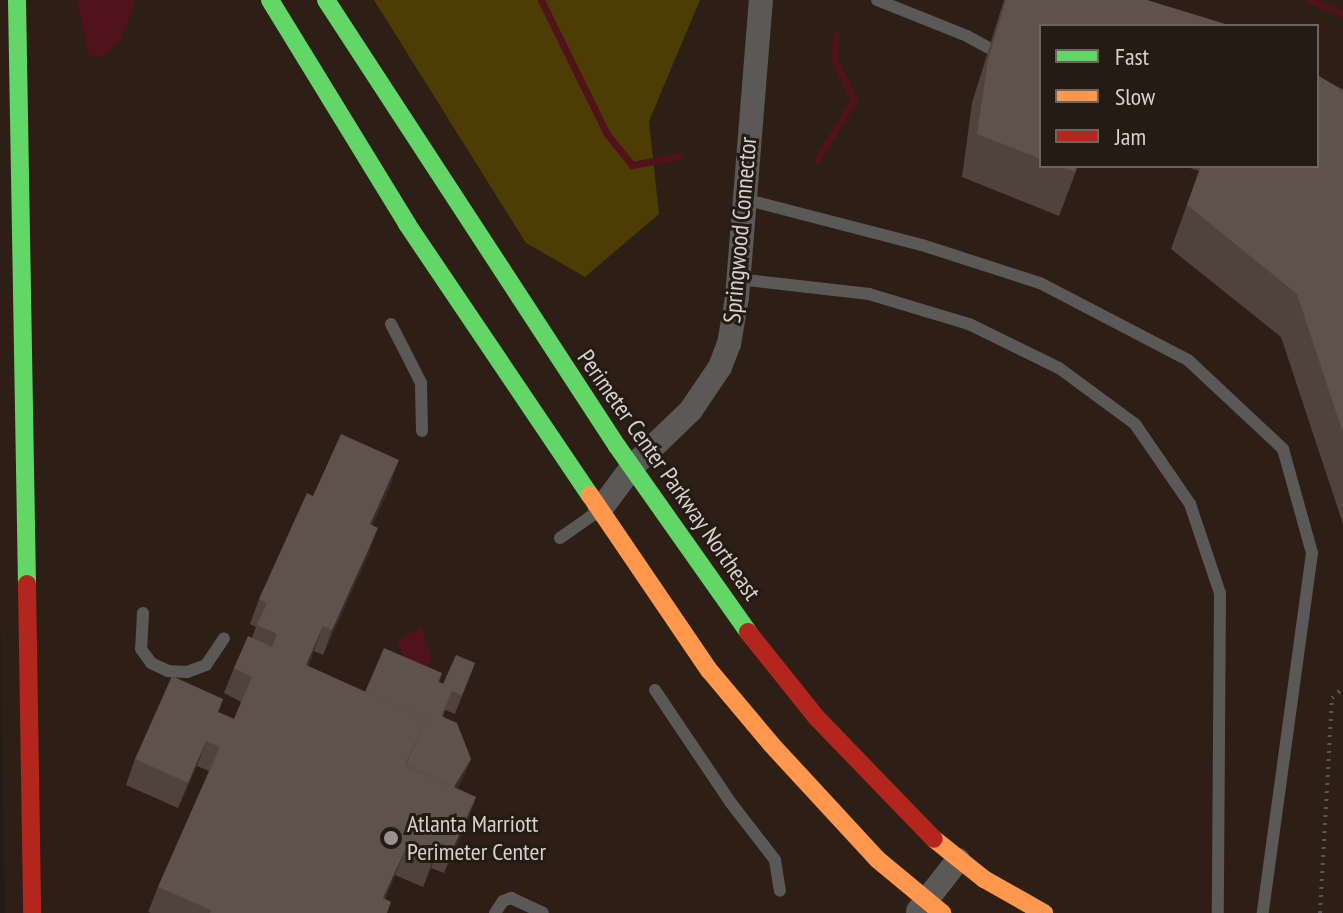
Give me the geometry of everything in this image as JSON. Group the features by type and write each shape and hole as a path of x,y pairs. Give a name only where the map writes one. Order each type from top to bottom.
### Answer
{"main road":[{"path":"17,0 32,913"},
{"path":"270,0 407,224 709,670 771,744 927,909"},
{"name":"Perimeter Center Parkway Northeast","path":"326,0 459,209 632,467 758,647 817,718 903,810 958,860 1011,896 1044,913"}],"street":[{"name":"Springwood Connector","path":"600,510 632,467 691,410 715,377 731,332 761,0"},
{"path":"927,909 958,860"}],"lane":[{"path":"877,0 989,48"},
{"path":"744,199 922,245 1040,283 1188,360 1283,449 1312,553 1263,913"},
{"path":"738,279 869,294 969,324 1059,368 1135,424 1190,504 1220,593 1218,913"},
{"path":"391,324 421,383 422,431"},
{"path":"560,538 600,510"},
{"path":"143,613 141,649 151,663 168,671 187,672 206,665 224,638"},
{"path":"655,690 731,803 775,860 780,891"},
{"path":"495,913 503,901 511,898 542,913"}],"path":[{"path":"1320,913 1332,698 1343,688"}],"shaded area":[{"path":"0,0 1343,0 1343,913 5,913 0,609"},
{"path":"77,0 136,0 121,39 103,57 89,56"},
{"path":"374,0 700,0 649,121 659,214 585,277 526,243"},
{"path":"421,627 432,656 421,682 396,670 403,655 397,641"}],"building":[{"path":"1006,0 1147,0 1225,24 1039,24 1039,158 977,134 988,60"},
{"path":"1319,76 1343,90 1343,433 1297,294 1187,205 1200,168 1319,168"},
{"path":"341,434 399,460 370,524 378,528 332,630 323,626 306,665 426,719 405,765 476,797 453,848 440,843 432,862 405,850 383,898 391,902 387,913 210,913 211,910 158,887 220,747 206,741 188,783 135,759 172,676 223,699 218,712 234,719 252,677 234,668 248,636 272,647 277,634 257,625 267,603 259,599 307,493 313,496"},
{"path":"384,648 442,673 438,681 443,684 456,655 475,663 462,695 452,691 441,716 457,723 471,759 454,787 406,765 426,719 365,692"}],"waterway":[{"path":"541,0 607,134 632,165 680,156"},
{"path":"1309,0 1343,14"},
{"path":"817,159 854,100 834,59 836,35"}],"traffic: fast":[{"path":"17,0 27,584"},
{"path":"270,0 407,224 590,495"},
{"path":"326,0 617,446 748,632"}],"traffic: slow":[{"path":"590,495 709,670 771,744 877,859 942,913"},
{"path":"934,839 984,879 1044,913"}],"traffic: jam":[{"path":"27,584 32,913"},
{"path":"748,632 817,718 934,839"}],"place":[{"name":"Atlanta Marriott Perimeter Center","path":"391,838"}]}
